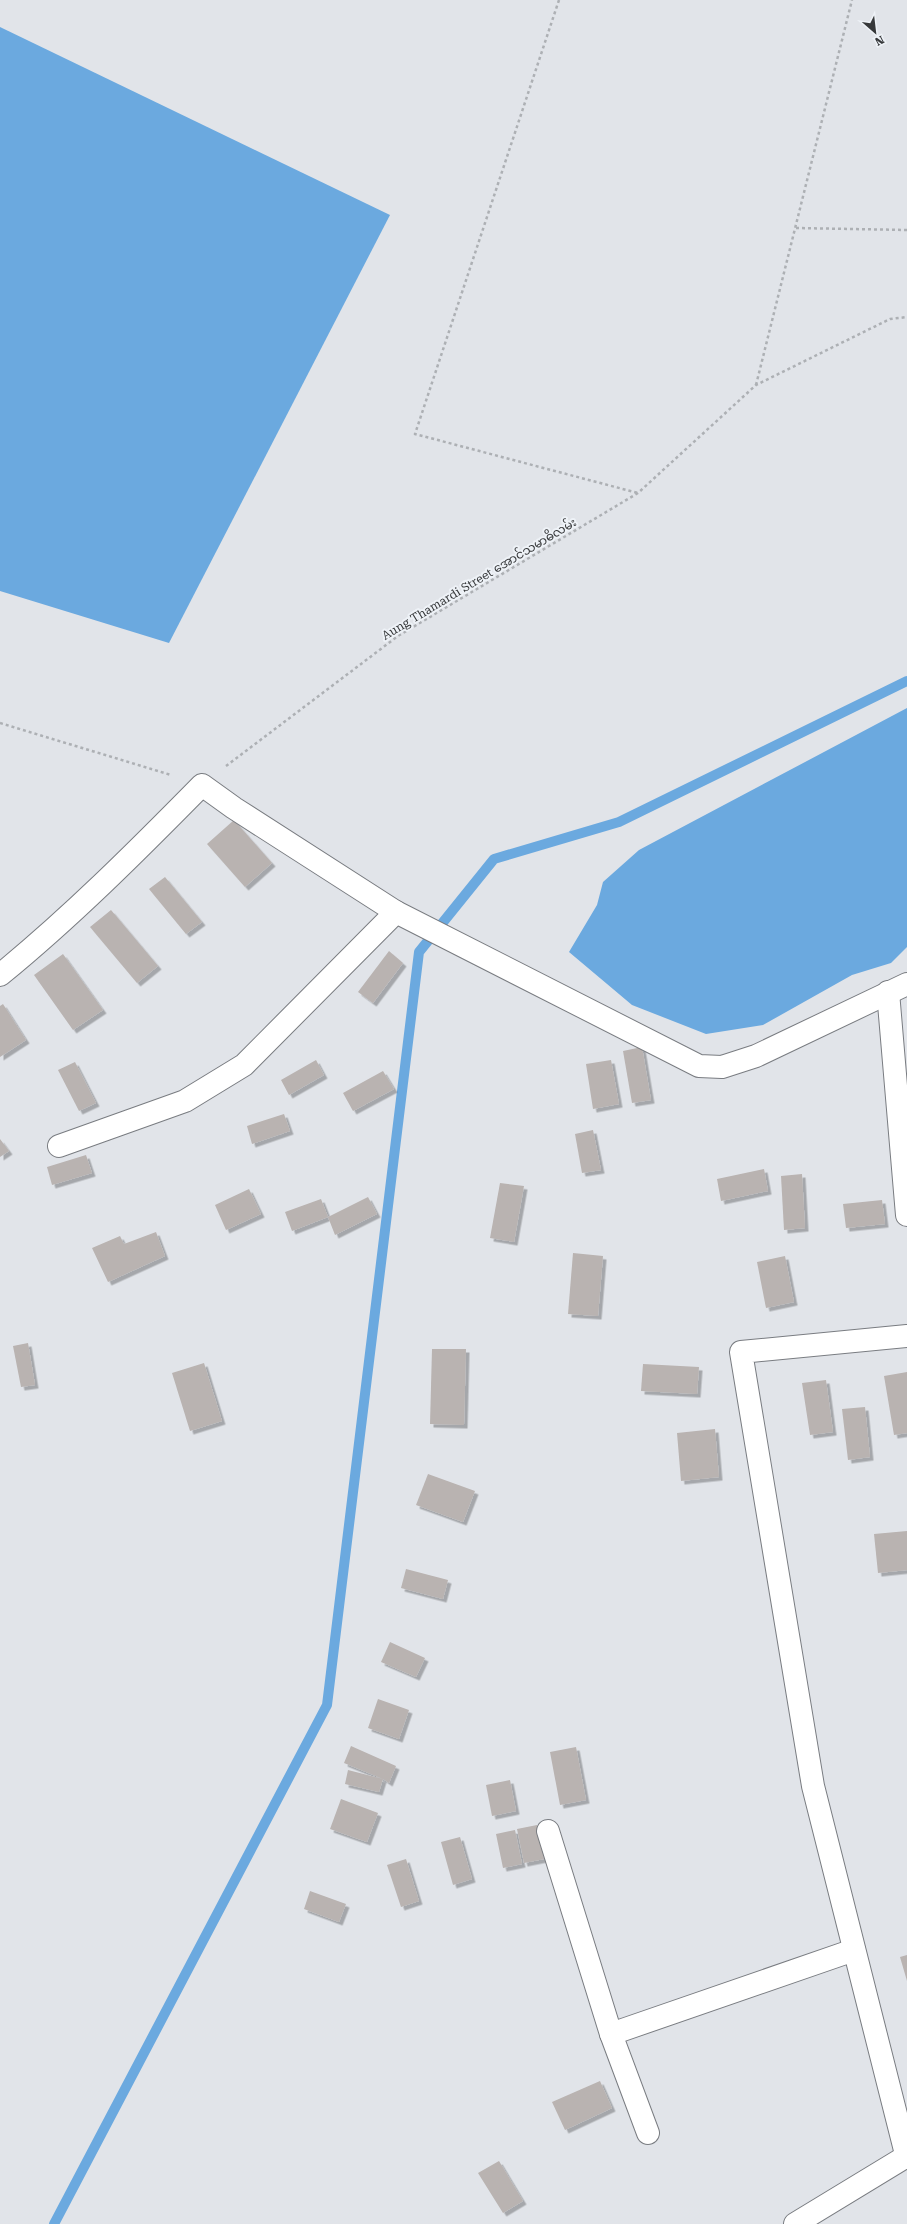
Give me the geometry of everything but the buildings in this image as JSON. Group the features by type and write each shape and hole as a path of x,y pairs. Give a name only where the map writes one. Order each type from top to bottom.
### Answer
{"street":[{"path":"0,975 78,906 152,835 202,784 234,808 396,912 699,1066 722,1067 756,1056 898,988 907,1215"},
{"path":"59,1146 185,1101 244,1065 396,912"},
{"path":"795,2224 907,2157 813,1786 741,1352 907,1336"},
{"path":"548,1830 611,2034 648,2133"},
{"path":"611,2034 854,1950"}],"path":[{"path":"559,0 415,434 638,493"},
{"path":"756,385 852,0"},
{"path":"796,228 907,230"},
{"name":"Aung Thamardi Street အောင်သမာဓိလမ်း","path":"202,784 398,636 638,493 756,385 890,319 907,317"},
{"path":"0,723 202,784"}],"water":[{"path":"0,27 390,215 169,643 0,591"},
{"path":"907,708 907,947 891,963 852,975 763,1025 706,1034 632,1005 569,952 597,905 603,882 639,850"}],"waterway":[{"path":"54,2224 327,1705 419,952 494,859 619,822 907,681"}]}
